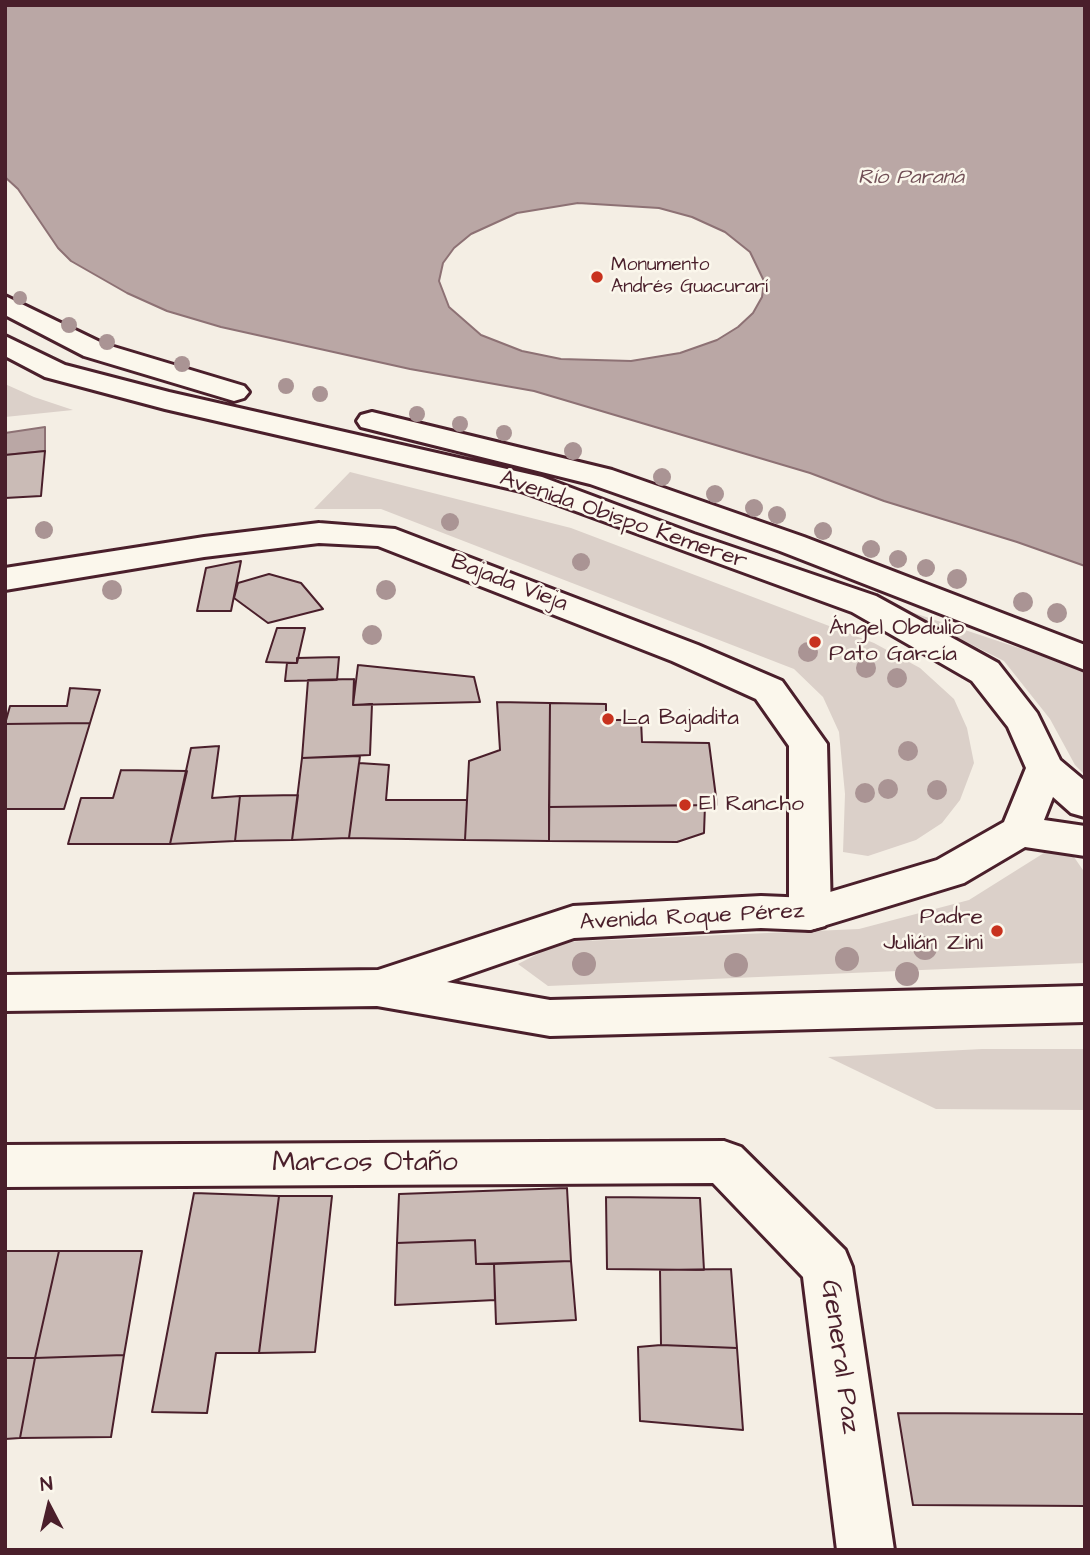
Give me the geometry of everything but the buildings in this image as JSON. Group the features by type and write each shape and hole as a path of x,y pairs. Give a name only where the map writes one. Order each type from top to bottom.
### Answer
{"main road":[{"name":"Avenida Obispo Kemerer","path":"5,304 94,349 239,394 432,433 601,477 792,544 1085,658"},
{"name":"Avenida Obispo Kemerer","path":"5,344 55,371 165,400 531,484 682,541 864,604 985,672 1024,722 1045,768 1085,803"},
{"name":"Bajada Vieja","path":"5,579 204,547 306,534 383,536 685,653 769,690 808,744 810,914"},
{"path":"1045,768 1020,831 1085,841"},
{"name":"Avenida Roque Pérez","path":"377,988 573,922 761,912 810,914 950,872 1020,831"},
{"name":"Avenida Roque Pérez","path":"5,993 377,988 550,1018 1085,1004"},
{"name":"Marcos Otaño","path":"5,1166 724,1162"},
{"name":"General Paz","path":"724,1162 827,1268 866,1550"}],"shaded area":[{"path":"5,384 34,397 73,410 5,417"},
{"path":"350,472 571,528 874,643 920,668 954,699 967,728 974,763 960,800 942,823 916,840 868,856 843,852 845,794 839,732 823,697 794,669 381,509 314,509"},
{"path":"899,608 1085,670 1085,775 1075,765 1050,719 1004,661"},
{"path":"1063,841 1085,873 1085,963 548,986 518,964 561,942 859,929 969,900"},
{"path":"982,1049 1085,1049 1085,1110 936,1109 828,1057"}],"water":[{"name":"Río Paraná","path":"5,5 1085,5 1085,566 884,501 810,473 534,391 410,369 221,327 167,311 127,293 71,261 58,248 18,189 5,177","holes":["578,203 659,208 692,217 725,232 750,252 764,281 762,297 753,313 738,327 717,340 680,353 631,361 561,359 522,351 481,335 449,307 439,281 443,263 454,248 471,234 517,213"]},
{"path":"45,427 45,451 5,455 5,433"}],"place":[{"name":"Monumento Andrés Guacurarí","path":"597,277"},
{"name":"Ángel Obdulio Pato García","path":"815,642"},
{"name":"La Bajadita","path":"608,719"},
{"name":"El Rancho","path":"685,805"},
{"name":"Padre Julián Zini","path":"997,931"}]}
